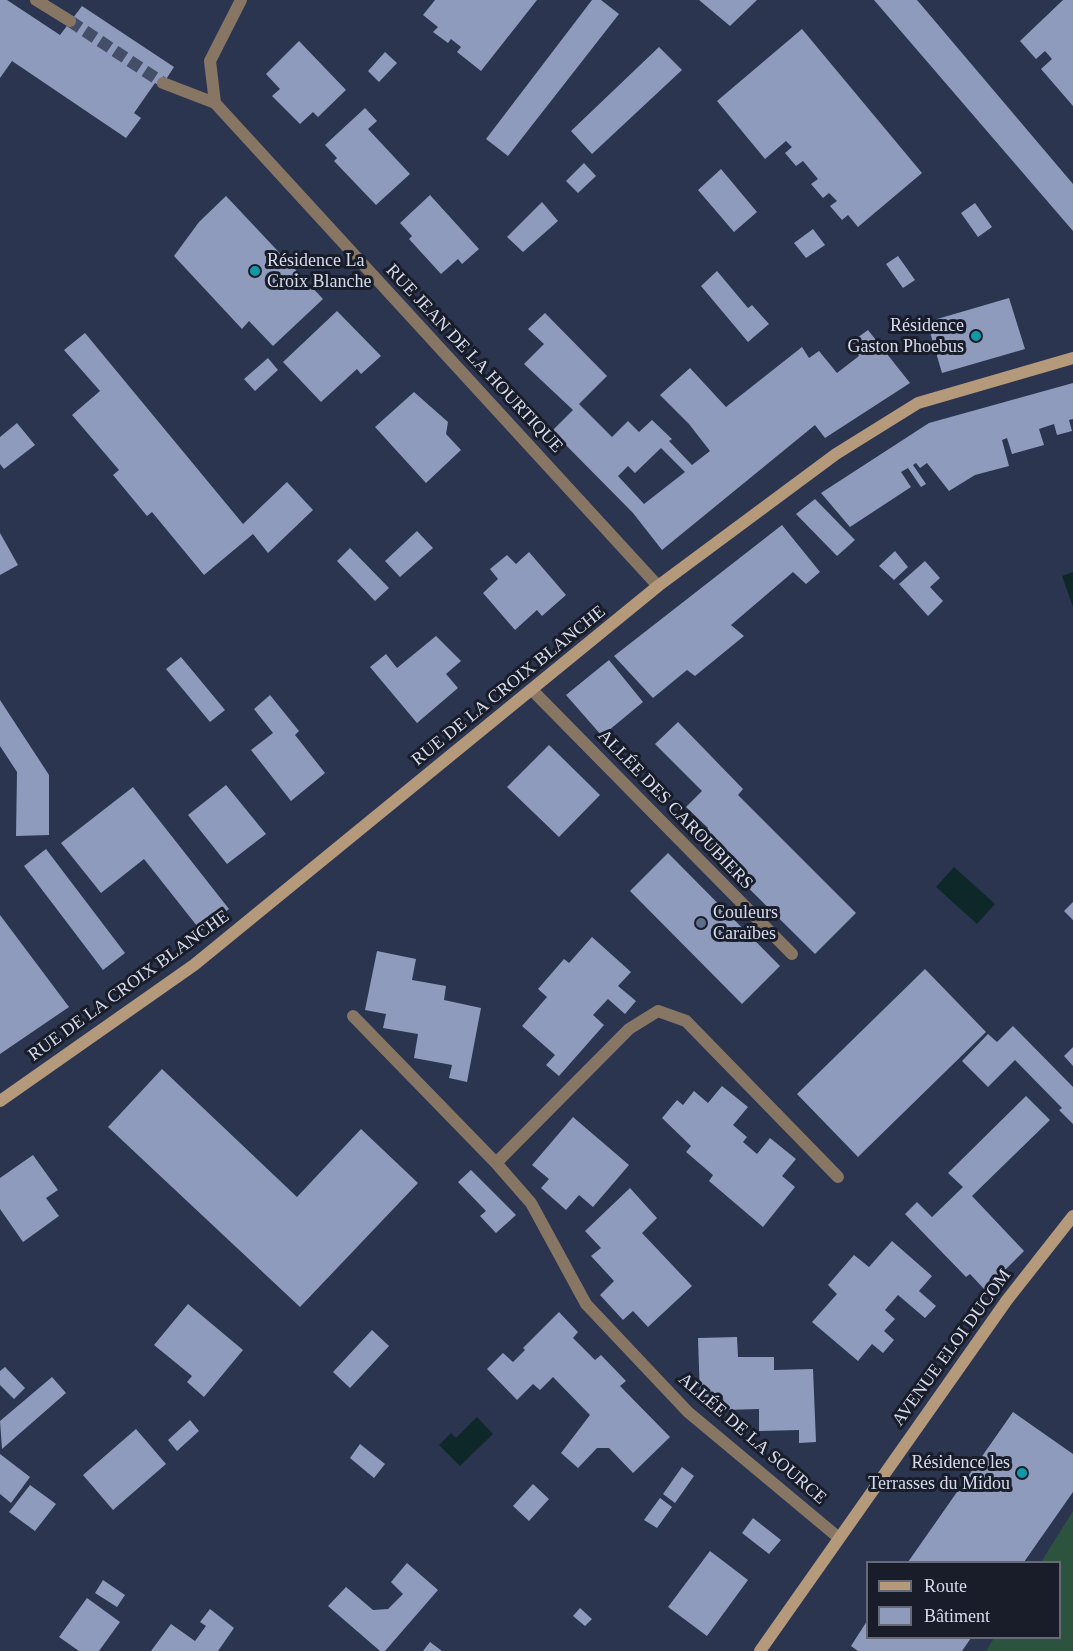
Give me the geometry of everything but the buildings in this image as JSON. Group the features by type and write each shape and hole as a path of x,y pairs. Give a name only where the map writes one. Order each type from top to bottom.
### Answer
{"street":[{"path":"36,0 70,21"},
{"path":"214,103 210,61 241,0"},
{"name":"RUE JEAN DE LA HOURTIQUE","path":"163,83 214,103 658,586"},
{"name":"RUE DE LA CROIX BLANCHE","path":"0,1101 194,964 533,691 658,586 836,454 918,403 1073,358"},
{"name":"ALLÉE DES CAROUBIERS","path":"533,691 792,954"},
{"path":"496,1163 629,1029 658,1011 686,1021 838,1177"},
{"name":"ALLÉE DE LA SOURCE","path":"353,1016 496,1163 531,1203 586,1304 688,1412 839,1538"},
{"name":"AVENUE ELOI DUCOM","path":"760,1651 1007,1300 1073,1216"}],"green space":[{"path":"1073,1511 1073,1651 986,1651 993,1639 1061,1639 1061,1561 1042,1561"}],"shaded area":[{"path":"1073,572 1073,607 1062,576"},
{"path":"954,867 995,904 977,924 936,887"},
{"path":"477,1417 493,1434 460,1466 439,1445 451,1433 456,1438"}],"tunnel":[{"path":"70,21 163,83"}],"place":[{"name":"Résidence La Croix Blanche","path":"255,271"},
{"name":"Résidence Gaston Phoebus","path":"976,336"},
{"name":"Couleurs Caraïbes","path":"701,923"},
{"name":"Résidence les Terrasses du Midou","path":"1022,1473"}]}
